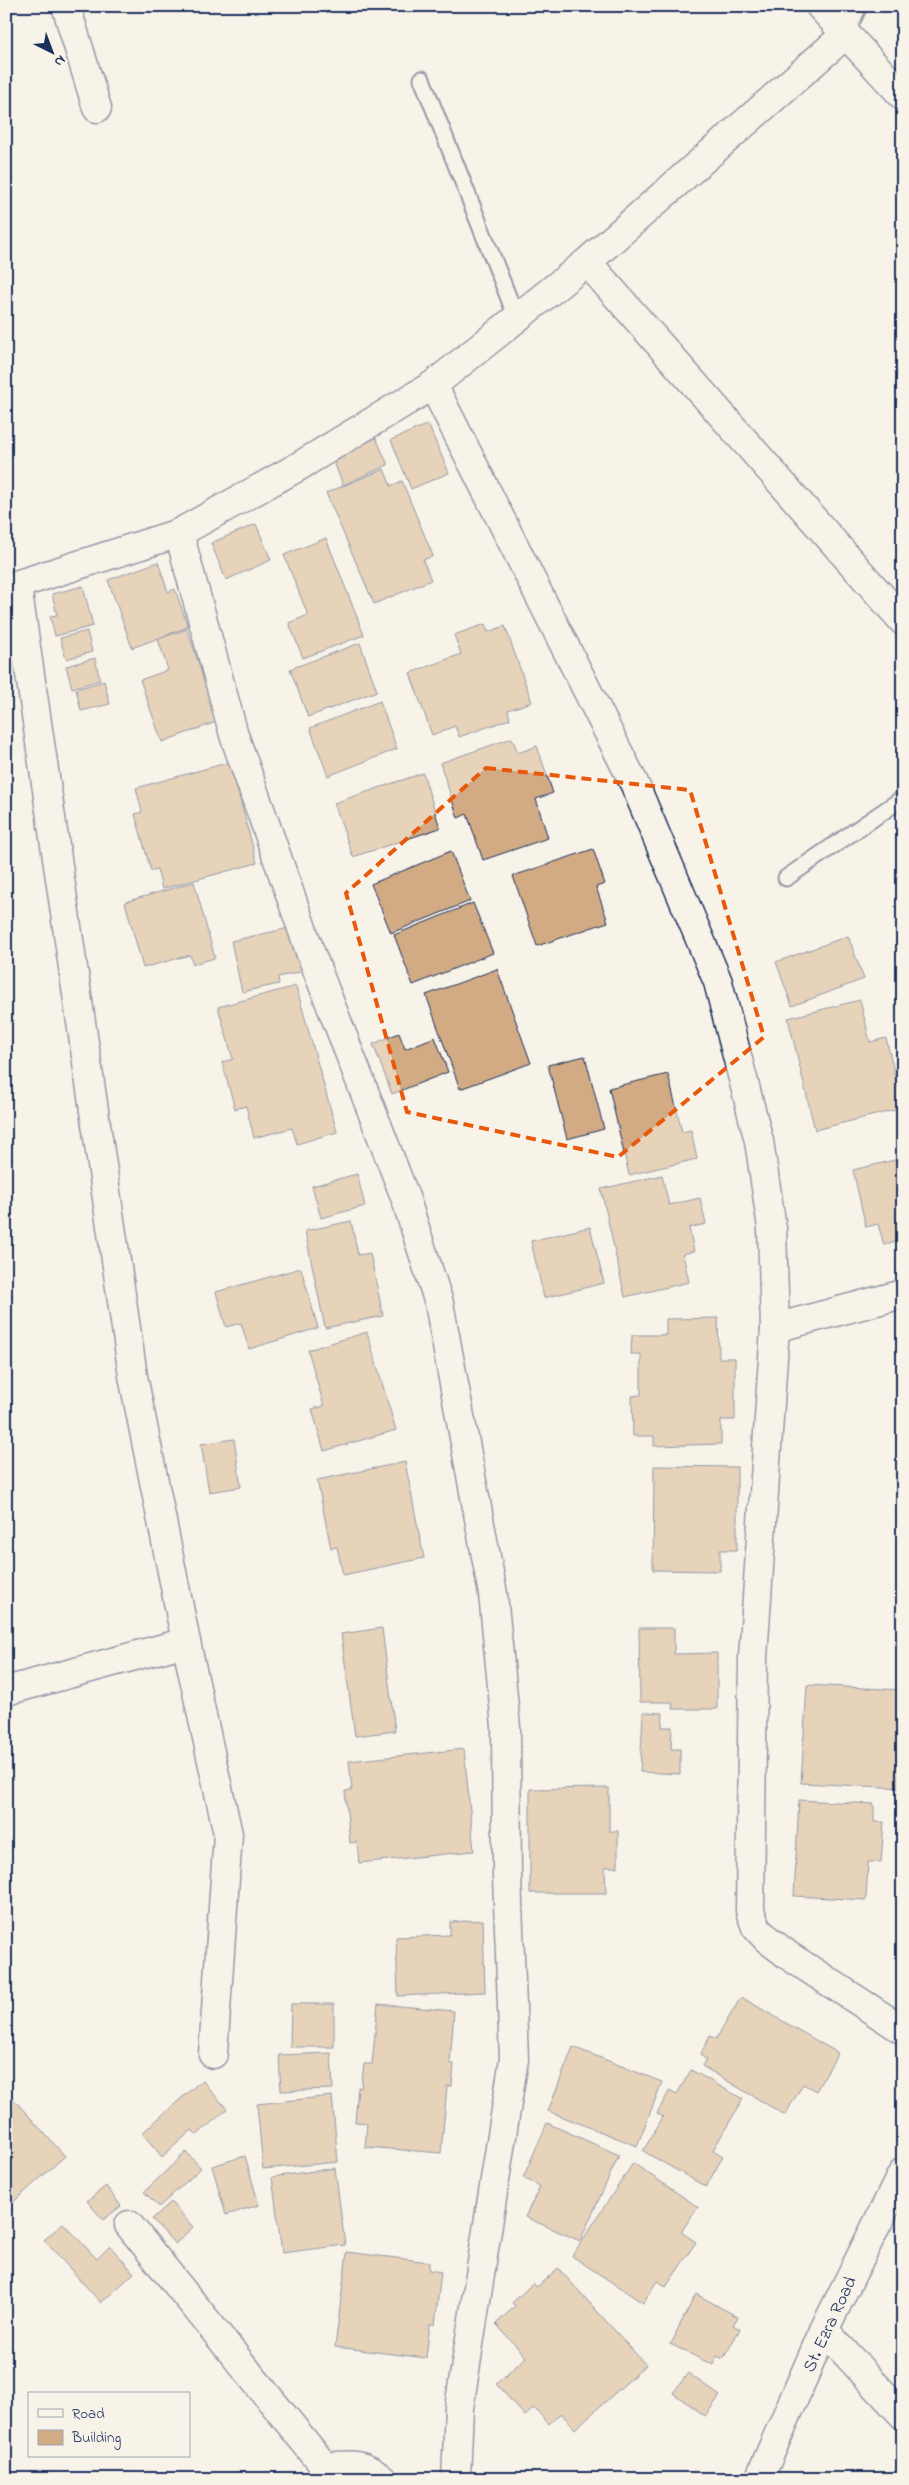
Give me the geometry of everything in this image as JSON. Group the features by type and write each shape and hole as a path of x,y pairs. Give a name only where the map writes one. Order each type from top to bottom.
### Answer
{"street":[{"path":"66,6 97,108"},
{"path":"820,6 903,96"},
{"path":"213,2054 228,1834 186,1642 133,1376 11,587 179,533 296,468 433,386 587,262 846,34"},
{"path":"587,262 903,621"},
{"path":"433,386 635,785 718,982 759,1141 772,1228 775,1328 753,1657 750,1911 756,1927 789,1956 903,2030"},
{"path":"179,533 234,735 311,954 405,1197 439,1303 493,1594 506,1727 507,1877 514,2059 459,2408 456,2479"},
{"path":"775,1328 903,1294"},
{"path":"6,1691 186,1642"},
{"name":"St. Ezra Road","path":"759,2479 824,2330 903,2172"},
{"path":"129,2225 316,2473 344,2465 368,2467 382,2479"},
{"path":"824,2330 903,2415"}],"lane":[{"path":"846,34 859,6"},
{"path":"422,79 516,319"},
{"path":"786,878 903,798"}],"highlighted area":[{"path":"486,768 690,790 764,1037 618,1157 407,1112 346,893"}],"building":[{"path":"428,424 449,473 411,489 391,440"},
{"path":"376,438 388,465 343,485 332,457"},
{"path":"384,469 391,486 402,481 433,556 423,560 431,580 374,604 326,493"},
{"path":"256,524 271,560 226,580 211,543"},
{"path":"326,538 364,635 303,658 289,623 308,615 284,555"},
{"path":"158,562 168,592 175,589 188,627 132,648 108,580"},
{"path":"83,586 93,626 55,636 50,616 57,615 52,594"},
{"path":"485,624 488,632 505,626 532,702 508,710 510,719 459,737 455,726 432,735 410,673 461,654 454,635"},
{"path":"187,629 219,721 162,742 140,680 168,670 158,639"},
{"path":"87,631 92,652 66,659 60,638"},
{"path":"360,643 377,691 308,717 290,669"},
{"path":"95,658 100,680 72,688 66,666"},
{"path":"104,681 110,704 81,711 76,689"},
{"path":"380,701 397,749 328,776 310,728"},
{"path":"512,738 518,753 537,746 553,793 536,799 548,838 483,860 467,814 458,818 440,763"},
{"path":"230,762 257,863 162,889 157,869 151,871 135,814 142,812 136,788"},
{"path":"423,773 440,828 353,857 334,803"},
{"path":"593,849 605,884 596,887 608,922 537,946 513,876"},
{"path":"451,851 470,901 391,933 371,884"},
{"path":"194,882 215,958 193,964 190,955 143,968 125,902"},
{"path":"473,903 493,953 413,985 394,935"},
{"path":"298,926 308,970 278,977 279,984 242,992 231,941"},
{"path":"848,936 864,979 792,1006 776,962"},
{"path":"497,969 531,1063 460,1089 426,995"},
{"path":"296,986 337,1132 297,1144 292,1128 254,1138 246,1106 235,1109 222,1062 233,1059 218,1007"},
{"path":"860,1000 870,1042 886,1038 903,1108 815,1130 788,1018"},
{"path":"399,1033 405,1049 435,1037 448,1072 392,1094 373,1044"},
{"path":"585,1056 604,1129 567,1139 548,1065"},
{"path":"668,1074 682,1132 691,1130 697,1159 629,1175 609,1088"},
{"path":"903,1158 903,1240 884,1245 878,1224 866,1227 853,1170"},
{"path":"357,1174 365,1206 321,1218 312,1186"},
{"path":"662,1175 669,1205 700,1198 706,1224 689,1228 694,1251 683,1254 689,1282 625,1297 601,1189"},
{"path":"351,1221 358,1255 370,1253 383,1316 325,1328 305,1231"},
{"path":"590,1227 604,1283 544,1298 531,1241"},
{"path":"301,1268 318,1328 249,1349 241,1323 226,1327 216,1292"},
{"path":"718,1318 719,1358 735,1358 735,1420 721,1420 721,1444 654,1446 654,1436 633,1436 632,1396 641,1395 641,1354 631,1354 632,1335 666,1335 666,1319"},
{"path":"367,1332 396,1430 324,1451 312,1409 324,1406 308,1350"},
{"path":"234,1439 241,1487 209,1492 201,1444"},
{"path":"405,1462 424,1558 343,1575 337,1547 331,1548 317,1480"},
{"path":"654,1466 737,1467 737,1550 720,1550 720,1571 653,1570"},
{"path":"382,1628 395,1731 355,1736 341,1634"},
{"path":"639,1628 674,1628 674,1654 717,1653 717,1709 673,1709 672,1702 640,1702"},
{"path":"807,1685 903,1690 903,1788 801,1783"},
{"path":"643,1712 663,1713 662,1727 672,1727 671,1749 680,1749 680,1774 640,1772"},
{"path":"464,1749 474,1851 359,1863 357,1842 350,1843 345,1791 352,1790 349,1761"},
{"path":"609,1788 609,1831 618,1831 618,1867 605,1867 606,1893 530,1893 530,1789"},
{"path":"799,1800 874,1804 874,1822 884,1822 881,1862 868,1862 866,1900 794,1896"},
{"path":"483,1920 485,1992 398,1996 396,1937 450,1935 450,1922"},
{"path":"741,1997 838,2053 816,2091 803,2084 785,2115 702,2066 706,2059 700,2055 710,2036 716,2039"},
{"path":"291,2004 334,2004 334,2047 290,2047"},
{"path":"378,2004 454,2011 450,2063 454,2064 452,2086 447,2086 441,2153 365,2147 367,2123 355,2122 358,2087 361,2088 364,2064 372,2064"},
{"path":"573,2047 662,2082 637,2146 548,2111"},
{"path":"331,2053 333,2089 281,2091 279,2055"},
{"path":"691,2070 743,2099 713,2150 723,2156 706,2187 643,2151 663,2117 657,2113 670,2090 677,2094"},
{"path":"202,2080 227,2109 197,2135 192,2130 162,2157 142,2133"},
{"path":"6,2091 65,2156 9,2206 6,2203"},
{"path":"332,2096 338,2162 263,2169 257,2104"},
{"path":"547,2123 619,2155 580,2241 525,2217 540,2186 523,2178"},
{"path":"186,2152 201,2168 159,2207 144,2192"},
{"path":"245,2156 259,2205 226,2215 212,2166"},
{"path":"633,2163 698,2207 681,2232 696,2242 666,2287 657,2281 643,2303 572,2256"},
{"path":"335,2168 345,2245 282,2253 272,2177"},
{"path":"106,2186 121,2206 103,2220 87,2201"},
{"path":"171,2202 193,2227 175,2244 152,2219"},
{"path":"63,2223 97,2259 110,2246 134,2273 101,2303 44,2240"},
{"path":"347,2252 429,2262 429,2270 441,2272 435,2325 430,2324 426,2358 335,2347"},
{"path":"558,2268 646,2365 575,2429 561,2413 549,2424 534,2408 525,2416 496,2384 526,2357 496,2324 515,2306 512,2303 533,2283 537,2287"},
{"path":"696,2294 738,2317 733,2325 740,2329 723,2359 717,2356 713,2365 670,2344"},
{"path":"688,2373 720,2396 705,2416 673,2393"}]}
